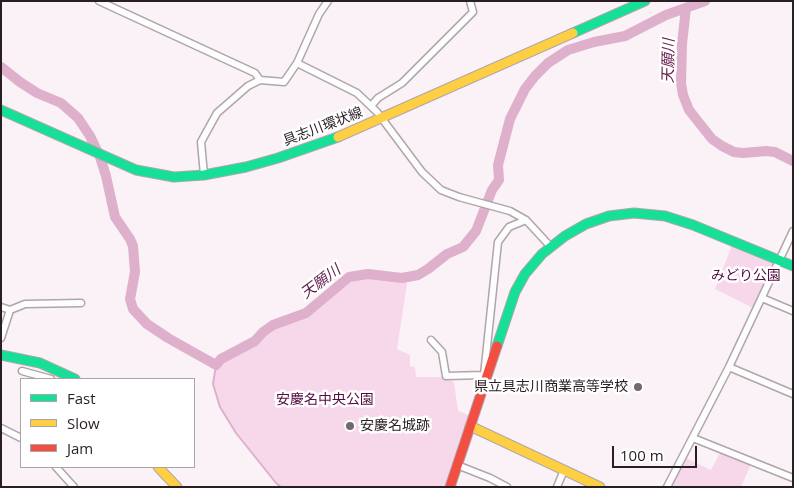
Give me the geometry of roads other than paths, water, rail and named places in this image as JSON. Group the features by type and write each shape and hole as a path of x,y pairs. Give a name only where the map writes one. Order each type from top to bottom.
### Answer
{"main road":[{"name":"具志川環状線","path":"1,110 136,170 162,175 204,176 239,169 329,141 645,1"},
{"path":"450,487 485,376 516,292 525,274 550,246 576,229 598,219 623,214 643,213 665,216 680,220 793,266"},
{"path":"1,355 40,363 73,378"},
{"path":"470,426 600,487"},
{"path":"159,468 177,487"}],"street":[{"path":"99,1 255,73 260,80"},
{"path":"204,176 201,142 217,113 248,86 260,80 284,82 297,63 319,14 328,1"},
{"path":"371,106 378,98 402,83 473,12 470,1"},
{"path":"297,63 357,93 382,119 422,172 441,190 468,200 501,208 526,220 550,246"},
{"path":"431,340 442,352 446,376 485,376 498,242 509,227 526,220"},
{"path":"667,487 729,367 793,231"},
{"path":"762,298 793,311"},
{"path":"1,307 10,310 24,304 80,302"},
{"path":"1,338 10,310"},
{"path":"729,367 793,394"},
{"path":"22,371 47,378"},
{"path":"1,428 20,438"},
{"path":"693,438 793,478"},
{"path":"457,465 507,487"},
{"path":"57,468 74,487"},
{"path":"557,487 564,470"}],"waterway":[{"name":"天願川","path":"1,67 37,93 61,103 78,118 90,136 106,176 115,217 133,246 135,272 130,299 133,309 147,324 216,365 221,359 255,341 273,325 306,313 349,277 368,274 402,278 418,275 447,254 463,247 476,231 492,190 499,180 498,165 510,119 525,89 535,76 548,63 568,50 594,42 625,36 666,15 705,1"},
{"name":"天願川","path":"686,8 682,44 681,83 689,110 712,139 734,152 775,152 793,161"},
{"path":"216,365 213,384 220,407 236,433 281,487"}],"place":[{"name":"県立具志川商業高等学校","path":"638,387"},
{"name":"安慶名城跡","path":"350,426"}],"park label":[{"name":"みどり公園","path":"746,276"},
{"name":"安慶名中央公園","path":"325,400"}]}
